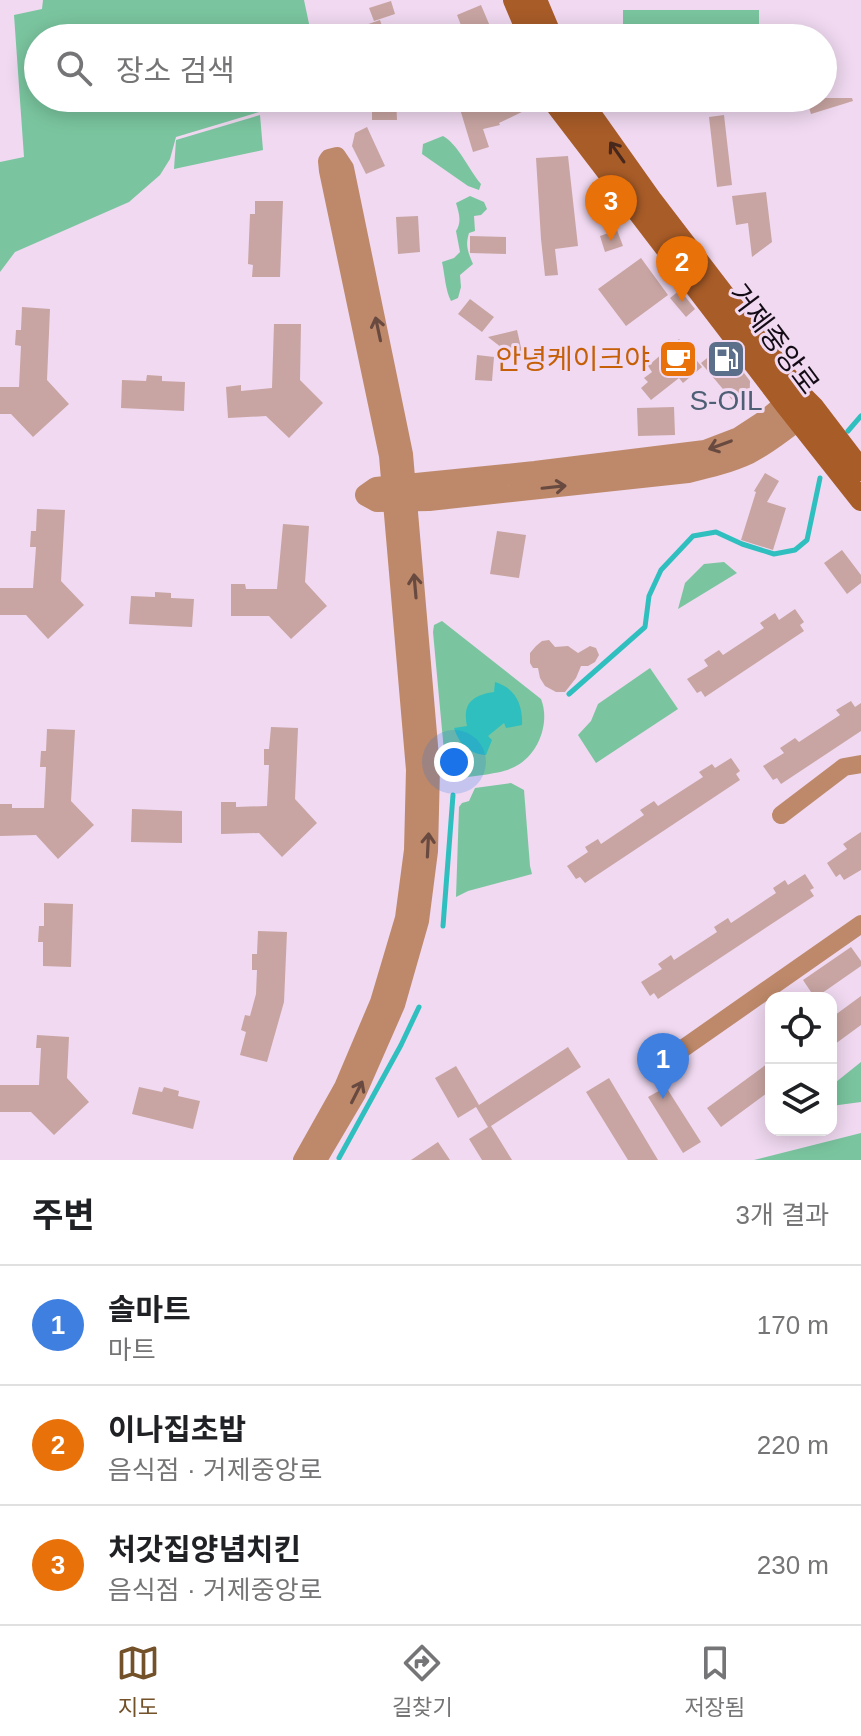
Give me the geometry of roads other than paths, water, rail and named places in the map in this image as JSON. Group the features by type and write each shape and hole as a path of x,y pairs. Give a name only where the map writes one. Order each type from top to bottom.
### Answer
{"main road":[{"path":"514,0 524,24"},
{"path":"536,0 546,24"},
{"name":"거제중앙로","path":"562,112 752,360 861,470"},
{"name":"거제중앙로","path":"589,112 799,406 819,447 861,500"}],"street":[{"path":"302,1160 343,1087 379,1002 404,918 413,850 415,770 399,493 404,454 345,168 339,157 333,156 327,161 328,171 388,456 399,493 431,769 429,851 420,921 396,1005 357,1094 318,1160"},
{"path":"752,360 769,391 770,428"},
{"path":"399,493 705,451 770,428 799,406"},
{"path":"770,428 800,434 819,447"},
{"path":"781,815 844,767 861,764"},
{"path":"658,1066 861,924"}],"waterway":[{"path":"848,431 861,416"},
{"path":"569,694 645,627 649,596 661,570 693,536 716,532 774,554 795,550 807,540 820,478"},
{"path":"443,926 453,795"},
{"path":"339,1158 419,1007"}],"place":[{"name":"처갓집양념치킨","path":"611,241"},
{"name":"이나집초밥","path":"682,302"},
{"name":"안녕케이크야","path":"678,359"},
{"name":"S-OIL","path":"726,359"},
{"name":"솔마트","path":"663,1099"}]}
